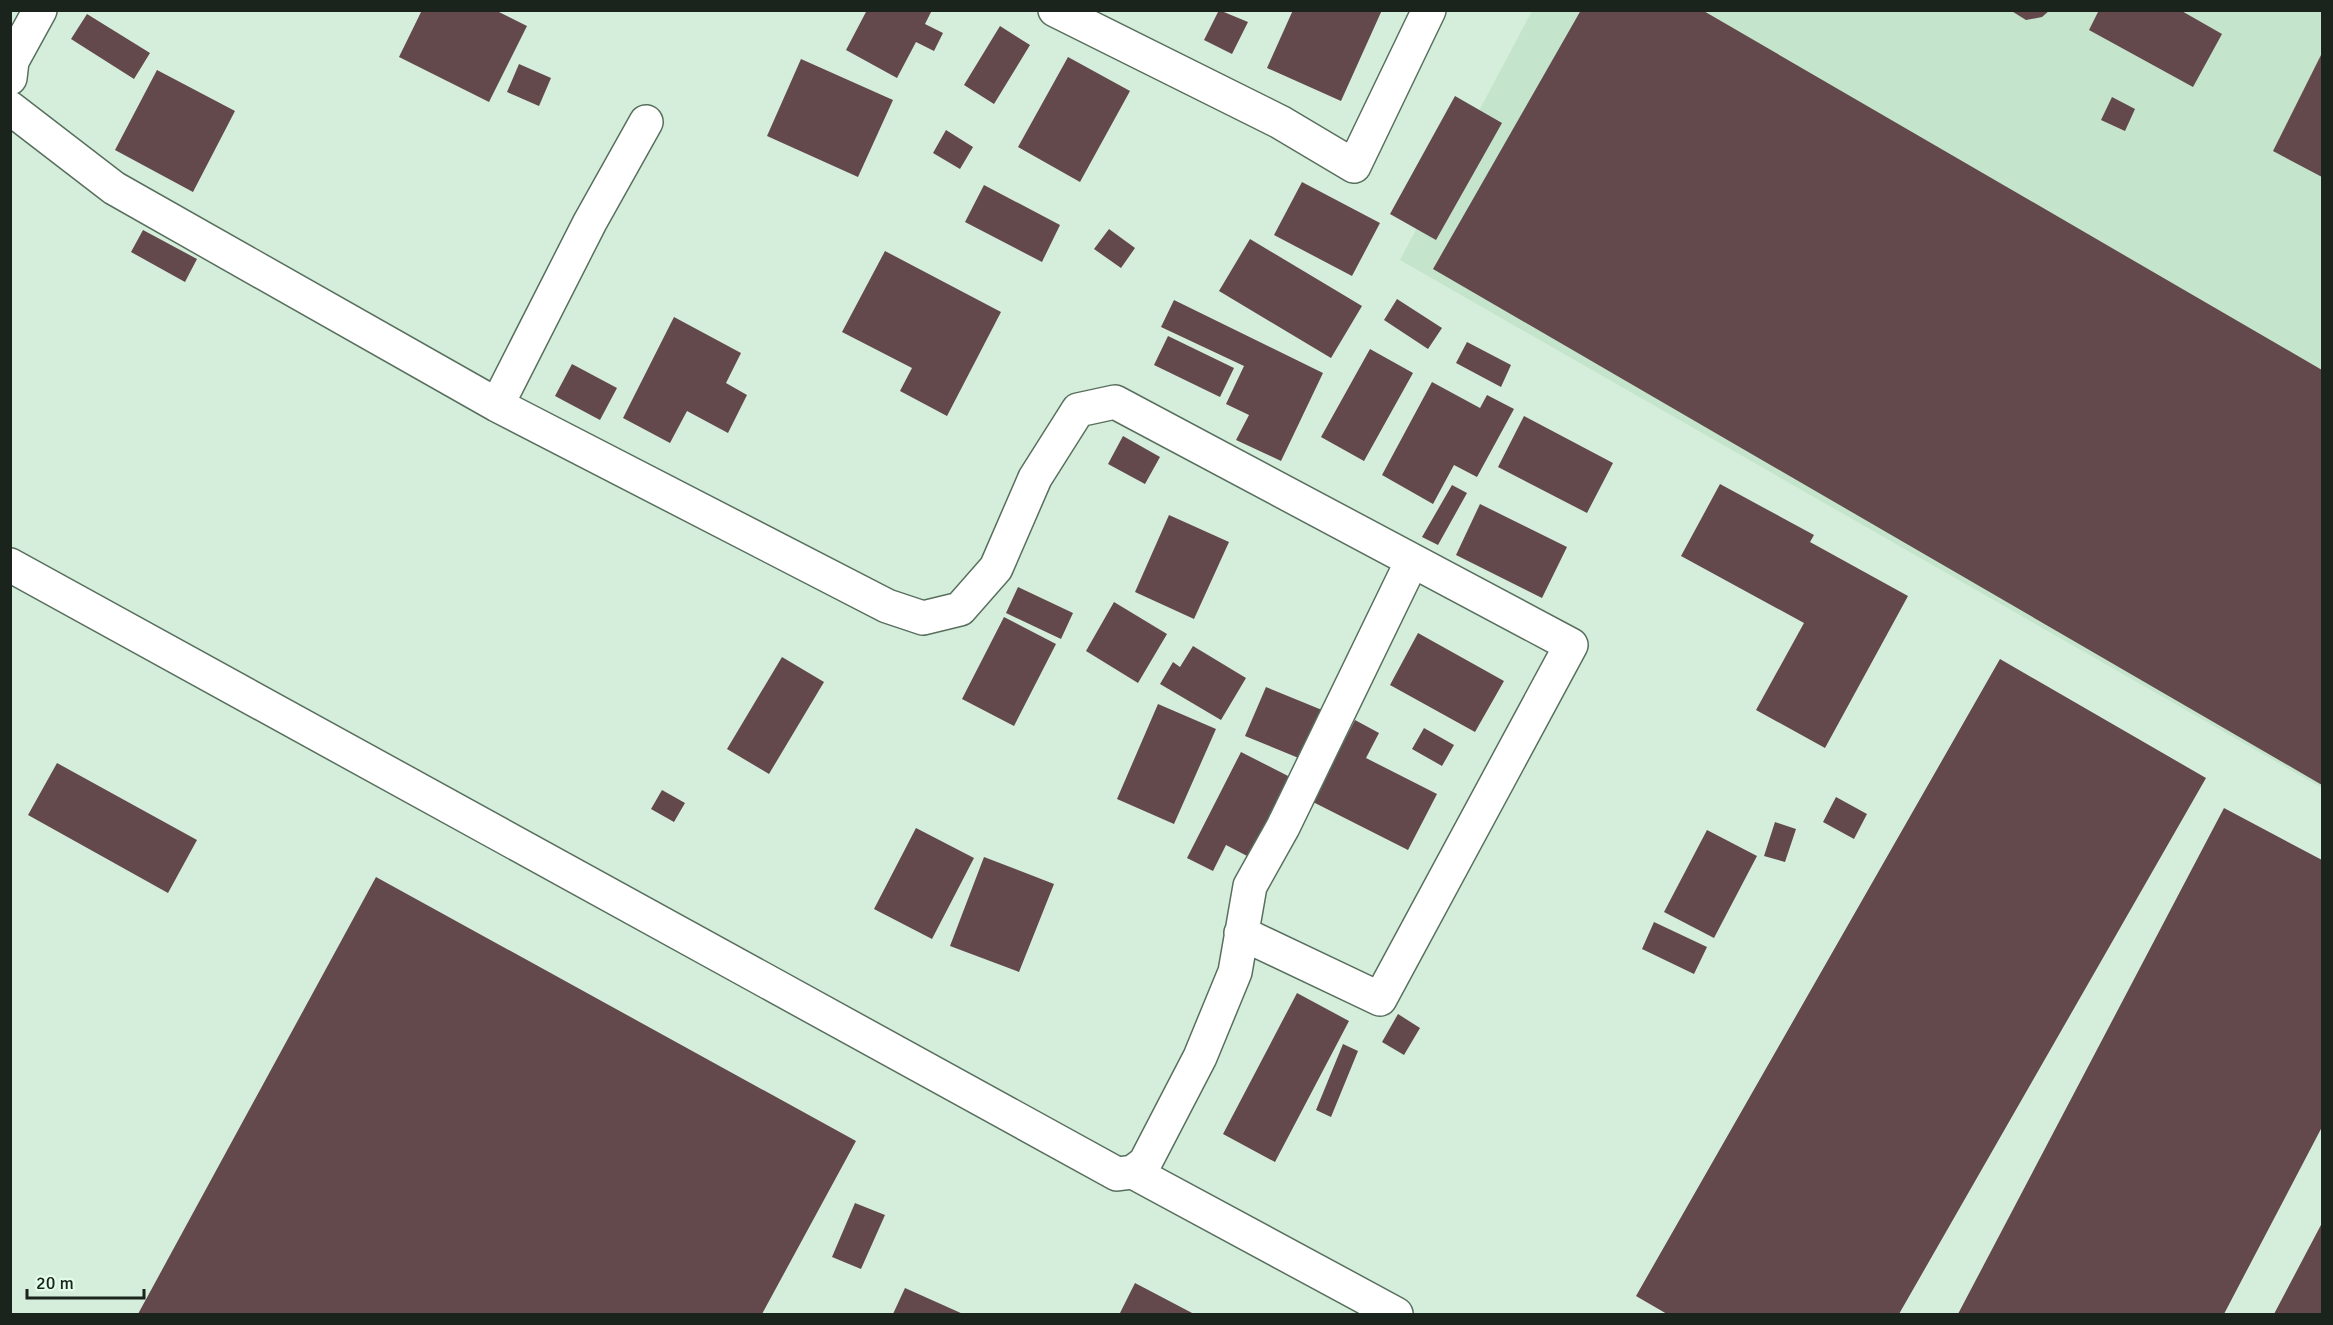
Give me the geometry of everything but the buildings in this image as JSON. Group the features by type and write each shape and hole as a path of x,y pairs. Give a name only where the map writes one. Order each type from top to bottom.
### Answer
{"street":[{"path":"10,78 12,61 40,10"},
{"path":"1055,10 1280,122 1354,166 1429,10"},
{"path":"10,108 114,188 497,405 887,606 923,618 960,609 996,568 1035,478 1077,411 1115,402 1571,645 1380,999 1241,933"},
{"path":"497,405 590,222 646,122"},
{"path":"1133,1173 1145,1163 1200,1057 1235,972 1250,886 1282,827 1412,561"},
{"path":"10,565 1118,1174 1133,1173 1396,1314"}],"shaded area":[{"path":"1532,11 2322,11 2322,788 1400,260"}]}
